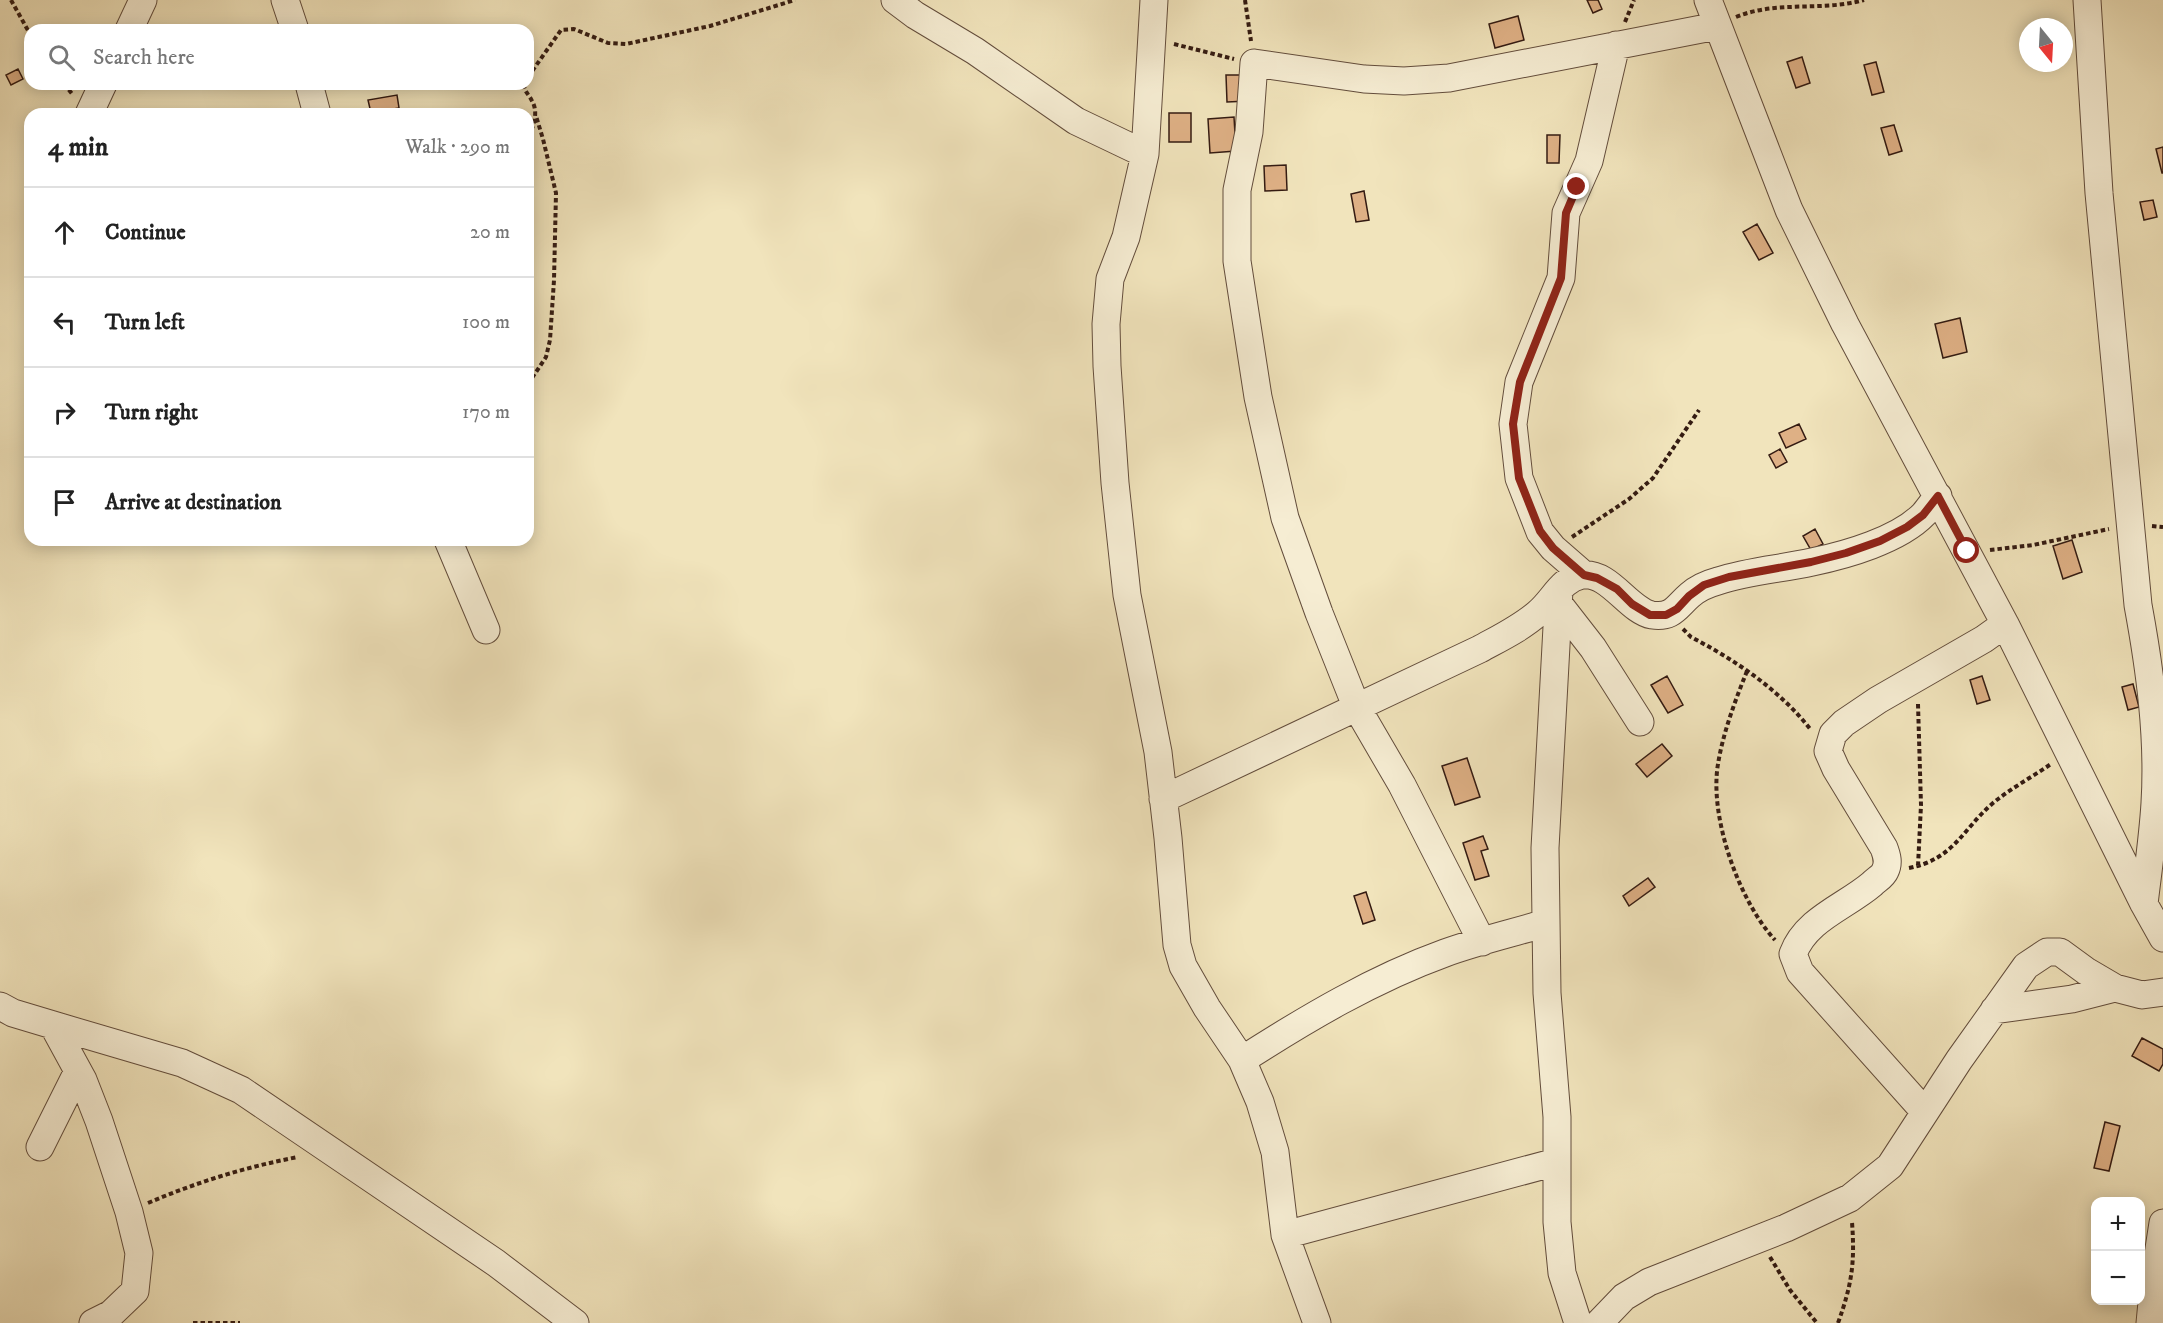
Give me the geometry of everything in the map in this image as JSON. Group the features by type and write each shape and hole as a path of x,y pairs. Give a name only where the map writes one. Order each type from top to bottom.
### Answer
{"street":[{"path":"132,24 143,0"},
{"path":"285,0 293,24"},
{"path":"895,0 951,39 975,51 1076,121 1145,154"},
{"path":"1154,0 1145,154 1126,237 1110,279 1106,324 1115,483 1127,595 1156,741 1168,838 1177,945 1183,966 1207,1008 1242,1060 1260,1102 1275,1152 1285,1235 1317,1323"},
{"path":"1708,0 1789,210 1845,324 2005,624 2163,938"},
{"path":"2087,0 2098,193 2138,605 2147,655 2156,768 2155,803 2144,904"},
{"path":"1482,942 1402,785 1356,706 1285,518 1258,397 1237,261 1237,190 1249,132 1254,63 1364,79 1404,81 1449,78 1717,26"},
{"path":"1616,45 1589,161 1566,213 1561,278 1520,382 1513,424 1519,478 1540,531 1553,548 1584,575 1597,578 1617,589 1632,604 1650,615 1666,615 1677,609 1704,585 1747,573 1811,562 1880,541 1907,527 1923,515 1938,496"},
{"path":"92,108 100,90"},
{"path":"311,90 315,108"},
{"path":"451,546 486,630"},
{"path":"1163,799 1480,649 1522,626 1558,596 1567,581 1584,575"},
{"path":"1558,596 1640,723"},
{"path":"1558,596 1545,848 1547,993 1557,1117 1557,1222 1562,1273 1578,1323"},
{"path":"1925,1112 1800,972 1792,954 1798,940 1820,919 1867,888 1885,873 1888,859 1884,848 1828,752 1833,734 1844,723 1878,700 1984,639 2005,624"},
{"path":"1242,1060 1303,1021 1371,985 1444,954 1546,923"},
{"path":"1599,1323 1624,1297 1649,1282 1763,1237 1850,1198 1890,1167 1994,1010 2026,966 2047,952 2060,952 2115,988 2142,995 2163,992"},
{"path":"1994,1010 2072,999 2115,988"},
{"path":"0,1006 13,1013 182,1063 241,1090 496,1263 575,1323"},
{"path":"53,1025 81,1076 129,1212 139,1253 135,1291 111,1314 93,1323"},
{"path":"40,1147 81,1076 99,1057 110,1050 127,1046"},
{"path":"1285,1235 1556,1161"},
{"path":"2150,1323 2163,1223"}],"path":[{"path":"11,0 24,24"},
{"path":"534,68 561,30 574,29 608,43 626,44 710,26 795,0"},
{"path":"1150,40 1254,63 1245,0"},
{"path":"1717,26 1752,9 1777,5 1830,6 1864,0"},
{"path":"524,90 535,107 556,193 550,340 546,357 534,375"},
{"path":"534,122 536,116"},
{"path":"1553,548 1604,517 1653,478 1700,410"},
{"path":"1967,551 2033,545 2131,523"},
{"path":"1677,609 1679,622 1691,637 1747,671 1781,698 1803,720 1828,752"},
{"path":"1747,671 1734,702 1717,765 1718,808 1726,848 1757,919 1774,939 1792,954"},
{"path":"1916,679 1921,805 1918,866"},
{"path":"1885,873 1918,866 1940,857 1993,803 2070,752"},
{"path":"129,1212 224,1174 328,1150"},
{"path":"1838,1323 1853,1270 1850,1198"},
{"path":"1763,1237 1777,1272 1817,1323"},
{"path":"193,1323 240,1323"}],"building":[{"path":"1587,0 1598,0 1602,9 1593,13"},
{"path":"1518,16 1524,40 1495,48 1489,24"},
{"path":"1802,57 1810,83 1796,88 1787,62"},
{"path":"1876,62 1884,92 1872,95 1864,65"},
{"path":"18,69 23,79 11,85 6,75"},
{"path":"1226,75 1248,75 1248,101 1227,102"},
{"path":"397,95 399,108 370,108 368,100"},
{"path":"1169,113 1191,113 1191,142 1169,142"},
{"path":"1234,117 1236,151 1210,153 1208,119"},
{"path":"1894,125 1902,151 1889,155 1881,128"},
{"path":"1547,135 1560,135 1559,163 1547,163"},
{"path":"2163,147 2163,173 2162,173 2156,149"},
{"path":"1286,165 1287,190 1265,191 1264,166"},
{"path":"1364,191 1369,220 1356,222 1351,194"},
{"path":"2153,200 2157,217 2144,220 2140,202"},
{"path":"1757,224 1773,253 1759,260 1743,232"},
{"path":"1960,318 1967,352 1943,358 1935,324"},
{"path":"1799,424 1806,439 1786,448 1779,433"},
{"path":"1780,449 1787,462 1776,468 1769,455"},
{"path":"1815,529 1823,544 1811,550 1803,536"},
{"path":"2072,540 2082,572 2063,579 2053,546"},
{"path":"1667,676 1683,705 1668,713 1651,685"},
{"path":"1982,676 1990,700 1977,704 1970,680"},
{"path":"2133,684 2139,707 2128,710 2122,687"},
{"path":"1662,744 1672,756 1647,777 1636,764"},
{"path":"1467,758 1480,797 1455,805 1442,766"},
{"path":"1483,836 1488,849 1481,851 1489,876 1475,880 1463,843"},
{"path":"1648,878 1655,887 1629,906 1623,896"},
{"path":"1366,892 1375,920 1363,924 1354,896"},
{"path":"2142,1038 2163,1049 2163,1064 2159,1071 2132,1056"},
{"path":"2105,1122 2120,1126 2109,1171 2094,1168"}],"route":[{"path":"1577,187 1566,213 1561,278 1520,382 1513,424 1519,478 1540,531 1553,548 1584,575 1597,578 1617,589 1632,604 1650,615 1666,615 1677,609 1704,585 1765,569 1811,562 1880,541 1907,527 1923,515 1938,496 1967,551"}]}
